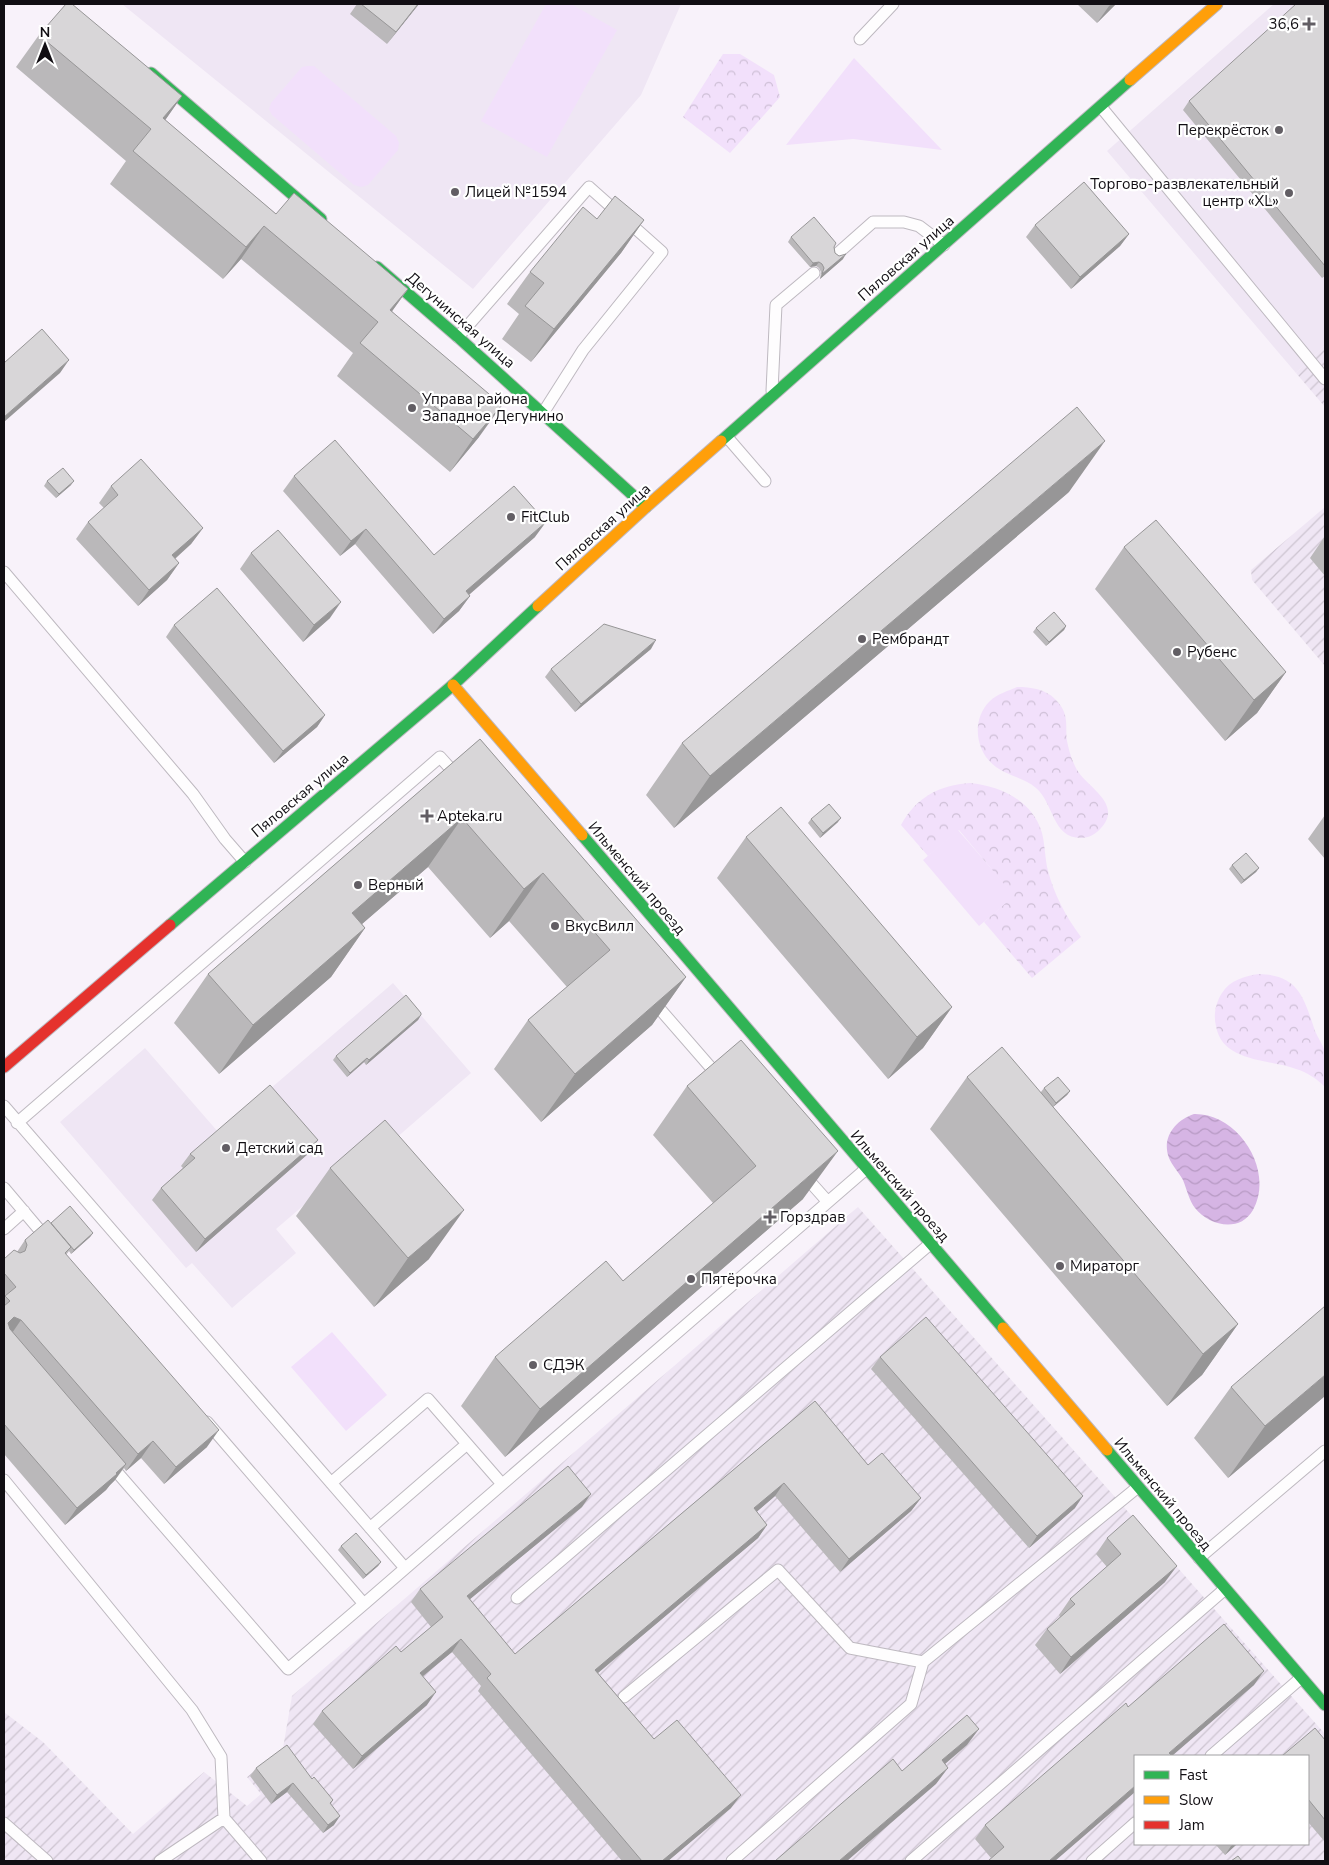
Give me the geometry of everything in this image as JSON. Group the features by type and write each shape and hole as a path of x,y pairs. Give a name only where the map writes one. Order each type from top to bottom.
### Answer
{"street":[{"name":"Пяловская улица","path":"4,1067 453,685 646,508 1218,4"},
{"path":"142,66 330,227"},
{"name":"Дегунинская улица","path":"368,259 458,337 646,508"},
{"name":"Ильменский проезд","path":"453,685 1325,1705"}],"lane":[{"path":"860,39 893,4"},
{"path":"1101,107 1325,379"},
{"path":"458,337 589,186 662,252 583,350 543,414"},
{"path":"838,253 873,222 904,222 919,226 944,245"},
{"path":"771,397 776,305 814,273"},
{"path":"726,437 765,481"},
{"path":"4,572 193,794 225,839 245,862"},
{"path":"18,1123 440,757 466,786"},
{"path":"646,993 729,1089"},
{"path":"4,1106 405,1568"},
{"path":"793,1163 828,1202"},
{"path":"101,1453 288,1669 866,1169"},
{"path":"4,1188 56,1248"},
{"path":"4,1229 24,1212"},
{"path":"517,1598 930,1244"},
{"path":"331,1483 428,1399 502,1484"},
{"path":"199,1414 364,1604"},
{"path":"370,1528 467,1444"},
{"path":"1198,1558 1325,1451"},
{"path":"4,1480 192,1710 221,1757 224,1818 261,1861"},
{"path":"732,1861 911,1704 923,1662 1138,1487"},
{"path":"624,1697 778,1570 850,1648 923,1662"},
{"path":"911,1861 1225,1589"},
{"path":"1213,1755 1301,1678"},
{"path":"160,1861 224,1818"},
{"path":"4,1823 47,1861"},
{"path":"1092,1861 1134,1824"}],"shaded area":[{"name":"Лицей №1594","path":"122,4 681,4 641,95 473,289"},
{"path":"1274,4 1325,4 1325,345 1296,373 1107,151"},
{"path":"1325,345 1325,407 1296,373"},
{"path":"1325,507 1325,666 1252,580 1251,570"},
{"name":"Детский сад","path":"393,983 471,1073 380,1152 374,1145 276,1229 296,1253 232,1308 192,1263 186,1268 60,1122 145,1048 219,1133"},
{"path":"858,1207 1325,1734 1325,1861 4,1861 4,1712 43,1742 133,1834 204,1772 247,1806 261,1794 247,1777 283,1748 292,1696"}],"green space":[{"path":"546,4 571,4 617,30 547,157 481,121"},
{"path":"723,54 740,54 774,75 780,97 730,153 683,117"},
{"path":"854,58 942,150 853,139 786,145"},
{"path":"314,66 396,136 399,143 398,150 368,185 361,187 354,185 272,115 269,109 271,103 302,67"},
{"path":"1017,687 1033,688 1042,691 1060,704 1066,719 1067,741 1077,770 1101,797 1108,811 1107,819 1101,828 1092,835 1081,838 1064,832 1054,819 1042,794 1036,788 996,767 984,753 978,735 978,726 984,708 996,696"},
{"path":"970,783 1004,792 1014,797 1031,812 1038,822 1042,833 1047,866 1057,897 1081,937 1032,978 984,922 1014,896 959,830 928,856 901,825 914,807 930,794 949,786"},
{"path":"958,830 1015,896 979,926 923,860"},
{"path":"1259,974 1272,975 1283,979 1298,990 1325,1052 1325,1087 1312,1076 1300,1070 1237,1053 1220,1038 1215,1022 1215,1013 1222,993 1238,979"},
{"path":"332,1332 387,1395 346,1431 291,1367"}],"water":[{"path":"1194,1114 1210,1116 1225,1123 1238,1133 1256,1162 1259,1194 1253,1210 1240,1222 1233,1224 1216,1223 1201,1214 1193,1205 1183,1180 1169,1158 1167,1143 1172,1130 1181,1120"}],"building":[{"path":"66,4 72,4 182,96 163,118 276,214 294,193 408,289 390,310 502,405 473,439 360,343 378,322 264,226 246,247 133,151 151,129 39,35"},
{"path":"361,4 418,4 396,32"},
{"name":"Торгово-развлекательный центр «XL»","path":"1296,4 1325,4 1325,266 1189,101"},
{"path":"1084,182 1129,234 1080,277 1035,225"},
{"path":"615,196 644,220 554,329 525,306 544,283 530,272 583,207 597,219"},
{"path":"814,217 836,243 834,247 835,253 839,256 846,254 822,274 824,268 822,264 819,262 813,263 791,237"},
{"path":"42,329 69,360 4,417 4,363"},
{"path":"1077,407 1105,441 710,776 682,743"},
{"path":"335,440 434,555 514,486 546,522 466,591 470,596 444,619 366,529 351,541 294,476"},
{"path":"141,459 203,528 172,555 179,563 149,590 88,522 118,495 111,486"},
{"path":"63,468 74,481 59,494 47,481"},
{"path":"1156,520 1286,672 1254,700 1124,547"},
{"path":"278,530 341,602 314,625 251,553"},
{"path":"217,588 325,715 283,751 174,625"},
{"path":"1054,612 1066,626 1049,642 1036,628"},
{"path":"604,624 656,640 581,704 551,669"},
{"path":"480,739 686,977 575,1074 528,1020 610,950 543,873 524,889 462,818 352,913 365,928 253,1025 208,974"},
{"path":"829,804 841,818 823,833 811,819"},
{"path":"781,807 952,1007 917,1037 746,837"},
{"path":"1246,853 1259,868 1244,880 1232,865"},
{"path":"406,995 421,1015 369,1060 367,1058 350,1073 336,1056"},
{"path":"741,1040 838,1151 540,1409 495,1357 606,1261 623,1281 756,1166 687,1086"},
{"path":"1002,1047 1238,1324 1203,1354 967,1077"},
{"path":"1058,1077 1070,1091 1056,1103 1044,1088"},
{"path":"270,1085 318,1140 205,1239 161,1188 195,1158 190,1154"},
{"path":"385,1120 464,1210 408,1258 330,1168"},
{"path":"70,1206 93,1233 74,1250 51,1223"},
{"path":"48,1220 71,1247 65,1253 219,1430 176,1467 153,1441 138,1454 21,1320 14,1317 8,1323 10,1329 126,1464 77,1508 4,1424 4,1306 10,1301 5,1296 16,1287 4,1273 4,1259 14,1250 20,1253 25,1251 27,1245 25,1240"},
{"path":"1325,1306 1325,1375 1265,1426 1231,1387"},
{"path":"926,1317 1083,1496 1037,1536 880,1357"},
{"path":"815,1401 868,1465 882,1453 921,1498 849,1559 784,1483 754,1508 767,1525 595,1670 654,1739 677,1720 741,1795 662,1861 642,1861 487,1678 491,1674 461,1639 420,1673 436,1692 362,1756 322,1711 396,1646 401,1652 443,1617 420,1589 568,1466 591,1494 467,1596 515,1654"},
{"path":"1133,1515 1177,1566 1071,1657 1047,1629 1075,1604 1070,1599 1121,1554 1107,1538"},
{"path":"356,1533 381,1562 366,1575 341,1546"},
{"path":"1224,1624 1264,1671 1169,1753 1171,1755 1134,1755 1134,1787 1049,1861 988,1861 1004,1847 985,1825 1126,1703 1128,1707"},
{"path":"967,1715 979,1729 942,1760 948,1768 839,1861 775,1861 893,1759 902,1771"},
{"path":"1315,1728 1325,1740 1325,1820 1309,1800 1309,1755 1283,1755"},
{"path":"287,1745 312,1779 314,1777 333,1800 330,1803 340,1816 328,1825 293,1783 277,1795 256,1768"},
{"path":"1238,1856 1242,1861 1231,1861"}],"traffic: fast":[{"path":"151,73 321,219"},
{"path":"721,441 1130,80"},
{"path":"377,267 458,337 646,507"},
{"path":"170,925 453,685 538,606"},
{"path":"582,835 1003,1328"},
{"path":"1107,1450 1325,1705"}],"traffic: slow":[{"path":"1130,80 1217,4"},
{"path":"538,606 721,441"},
{"path":"453,685 582,835"},
{"path":"1003,1328 1107,1450"}],"traffic: jam":[{"path":"4,1067 170,925"}],"place":[{"name":"36,6","path":"1309,24"},
{"name":"Перекрёсток","path":"1279,130"},
{"name":"Лицей №1594","path":"455,192"},
{"name":"Торгово-развлекательный центр «XL»","path":"1289,193"},
{"name":"Управа района Западное Дегунино","path":"412,408"},
{"name":"FitClub","path":"511,517"},
{"name":"Рембрандт","path":"862,639"},
{"name":"Рубенс","path":"1177,652"},
{"name":"Apteka.ru","path":"427,816"},
{"name":"Верный","path":"358,885"},
{"name":"ВкусВилл","path":"555,926"},
{"name":"Детский сад","path":"226,1148"},
{"name":"Горздрав","path":"770,1217"},
{"name":"Мираторг","path":"1060,1266"},
{"name":"Пятёрочка","path":"691,1279"},
{"name":"СДЭК","path":"533,1365"}]}
